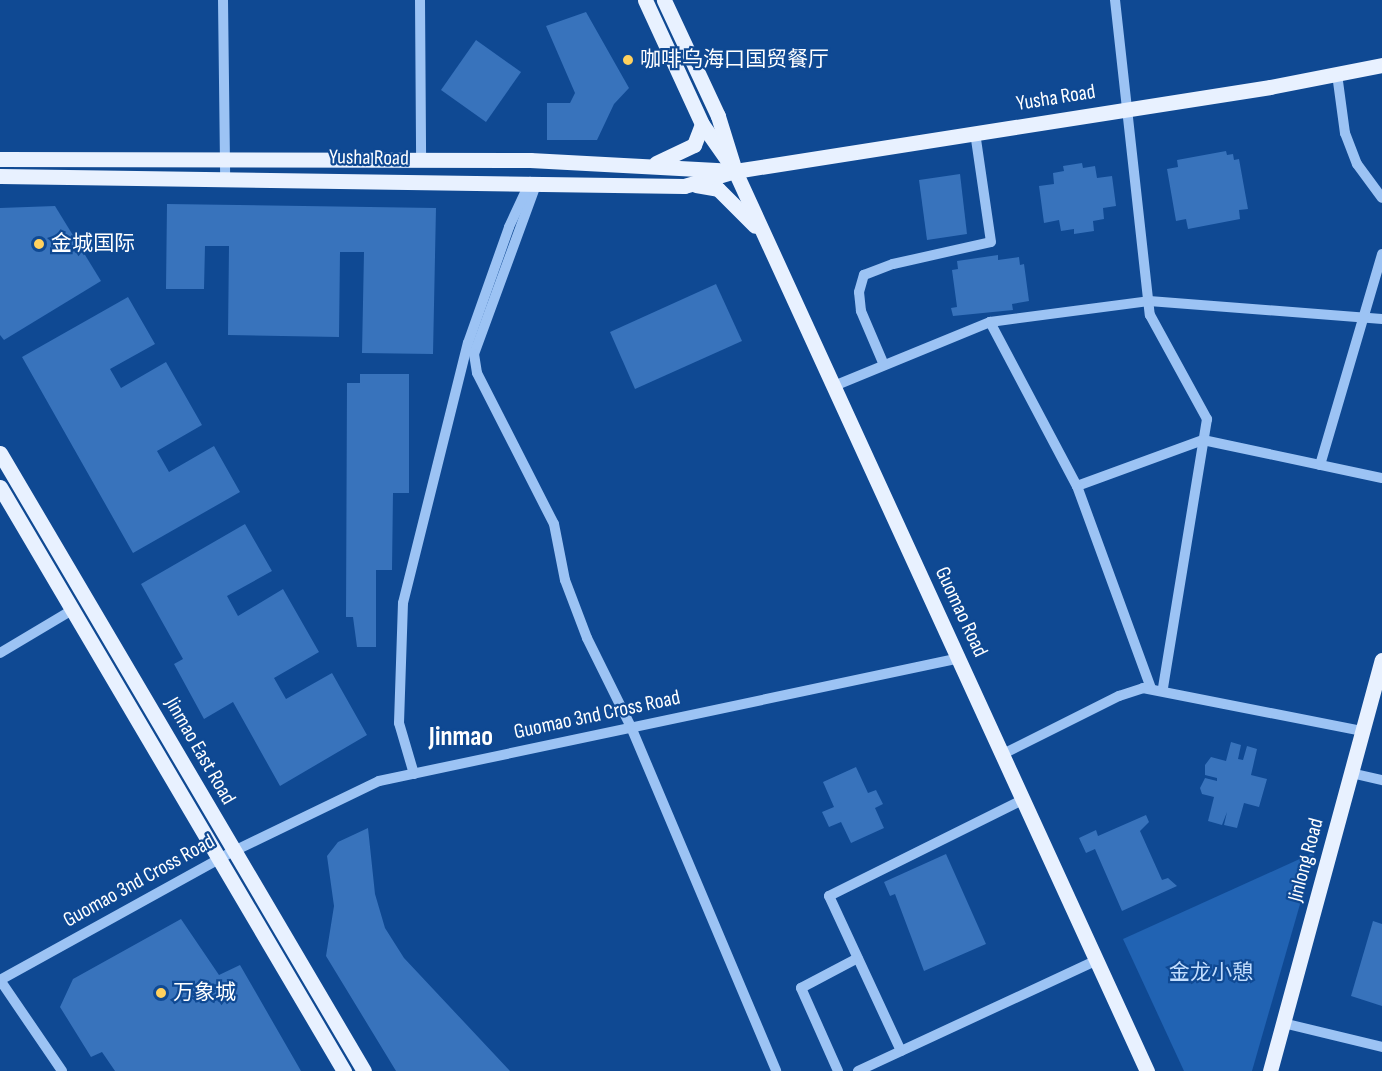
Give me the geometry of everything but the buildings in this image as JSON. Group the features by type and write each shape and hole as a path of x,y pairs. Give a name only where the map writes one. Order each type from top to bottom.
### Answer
{"main road":[{"name":"Guomao Road","path":"645,0 702,124 735,171"},
{"name":"Guomao Road","path":"664,0 718,116 735,171 960,658 1147,1071"},
{"name":"Yusha Road","path":"0,176 225,176 684,186 735,171 771,164 1127,109 1382,65"},
{"path":"718,116 743,159 753,164 771,164"},
{"path":"646,166 686,152 698,140 702,124"},
{"name":"Yusha Road","path":"0,159 531,160 735,171"},
{"path":"684,186 718,189 768,242"},
{"name":"Jinmao East Road","path":"0,453 364,1071"},
{"name":"Jinmao East Road","path":"0,487 344,1071"},
{"name":"Jinlong Road","path":"1270,1071 1382,660"}],"street":[{"path":"223,0 225,176"},
{"path":"420,0 421,155"},
{"path":"1114,0 1150,315 1207,419 1163,689"},
{"path":"1336,74 1345,133 1357,164 1382,198"},
{"path":"884,365 861,311 859,292 864,274 893,264 991,243 975,132"},
{"path":"534,182 474,354 475,364 554,524 565,580 587,638 631,727 776,1071"},
{"path":"414,774 399,723 404,603 468,343 508,227 534,182"},
{"path":"1320,465 1382,254"},
{"path":"834,386 990,322 1149,301 1382,319"},
{"path":"990,322 1077,486 1151,688"},
{"path":"1077,486 1203,440 1382,478"},
{"path":"0,652 72,609"},
{"name":"Guomao 3nd Cross Road","path":"0,980 234,851 379,781 960,658"},
{"path":"1003,754 1119,696 1151,688 1363,731"},
{"path":"1351,773 1382,780"},
{"path":"901,1051 829,896 1024,799"},
{"path":"838,1071 801,988 858,958"},
{"path":"858,1071 1097,960"},
{"path":"0,980 62,1071"},
{"path":"1283,1023 1382,1047"}],"green space":[{"name":"金龙小憩","path":"1315,852 1252,1071 1184,1071 1123,939"}],"place":[{"name":"咖啡乌海口国贸餐厅","path":"628,60"},
{"name":"金城国际","path":"39,244"},
{"name":"万象城","path":"161,993"}],"district":[{"name":"Jinmao","path":"461,738"}]}
